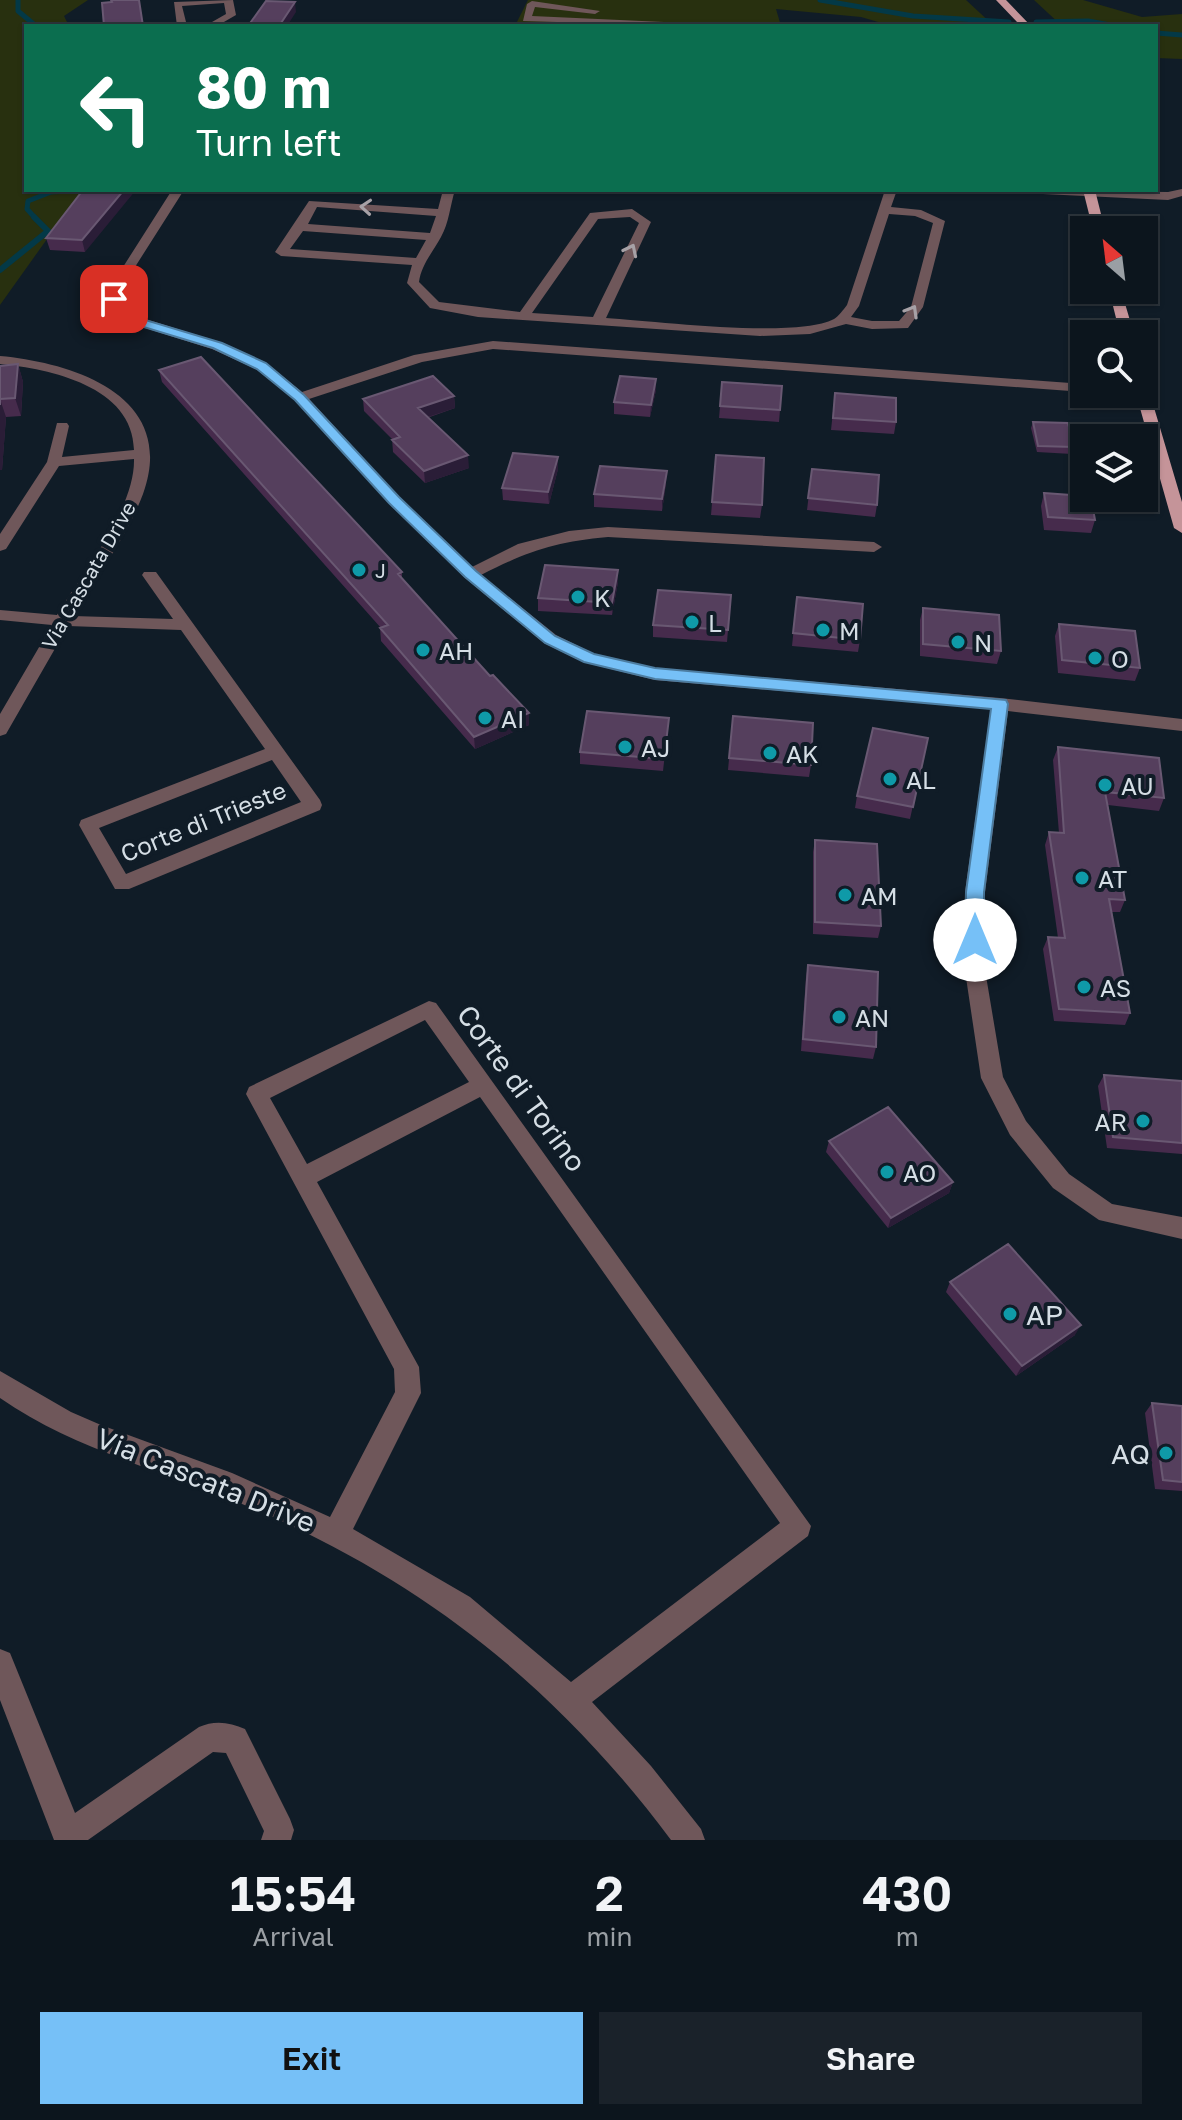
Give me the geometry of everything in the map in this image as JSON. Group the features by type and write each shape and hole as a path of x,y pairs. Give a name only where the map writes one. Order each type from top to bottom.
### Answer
{"main road":[{"path":"1001,0 1024,24"},
{"path":"1089,192 1095,216"},
{"path":"1147,408 1182,528"}],"street":[{"path":"182,24 177,4 227,0 231,15 214,24"},
{"path":"595,11 532,4 526,19 634,24"},
{"path":"1158,184 1182,191"},
{"path":"1105,192 1168,196 1182,191"},
{"path":"177,192 115,289 114,299 120,310 131,319 217,346 261,366 300,397 394,500 470,574 550,639 589,658 655,674 1000,704 1182,725"},
{"path":"449,192 435,237 413,283 435,305 478,313 760,332 810,330 843,319 872,325 903,325 917,307 939,221 917,213 887,210"},
{"path":"843,319 853,306 891,192"},
{"path":"421,262 281,252 313,203 444,213"},
{"path":"524,315 594,216 632,213 645,222 598,320"},
{"path":"300,227 435,237"},
{"path":"300,397 406,361 440,352 493,345 1070,387"},
{"path":"0,360 56,368 101,387 117,400 134,421 143,454 54,462"},
{"path":"0,546 54,462 62,426"},
{"name":"Via Cascata Drive","path":"0,730 133,499 143,454"},
{"path":"470,574 524,547 569,536 608,532 874,547"},
{"name":"Corte di Trieste","path":"150,575 187,625 276,752 313,805 122,884 88,825 276,752"},
{"path":"0,615 62,621 187,625"},
{"path":"1000,704 975,892 974,964 992,1078 1018,1128 1061,1181 1107,1213 1182,1228"},
{"name":"Corte di Torino","path":"336,1533 408,1393 406,1367 257,1094 429,1009 798,1526 570,1701"},
{"path":"303,1178 483,1085"},
{"name":"Via Cascata Drive","path":"5,1395 100,1439 264,1499 336,1533 465,1609 570,1701 652,1790 690,1840"},
{"path":"0,1663 69,1838 209,1737 235,1739 279,1830 276,1840"}],"green space":[{"path":"0,0 88,0 64,16 68,24 24,24 24,192 81,192 0,305"},
{"path":"528,0 966,0 992,24 885,24 861,17 776,9 780,24 516,24"},
{"path":"1034,0 1083,0 1142,17 1182,14 1182,59 1158,58 1158,24 1060,24"}],"building":[{"path":"139,0 143,24 104,24 102,3"},
{"path":"266,1 295,2 280,24 249,24"},
{"path":"81,192 122,192 82,240 46,238"},
{"path":"201,357 402,572 398,574 490,676 493,675 529,713 474,737 380,628 388,625 159,370"},
{"path":"18,364 15,398 0,399 0,366"},
{"path":"433,376 454,396 418,408 468,455 424,471 392,440 400,437 363,399"},
{"path":"620,376 656,379 651,405 614,402"},
{"path":"722,382 782,386 780,410 720,406"},
{"path":"835,393 896,398 896,422 833,418"},
{"path":"1033,422 1068,423 1070,447 1038,446"},
{"path":"513,453 558,457 548,492 502,488"},
{"path":"716,455 764,458 762,505 712,502"},
{"path":"600,466 667,471 662,499 594,494"},
{"path":"812,469 879,475 877,505 808,498"},
{"path":"1044,493 1070,495 1070,512 1094,512 1095,520 1048,517"},
{"name":"K","path":"545,565 618,570 612,603 538,598"},
{"name":"L","path":"658,590 731,595 728,630 653,625"},
{"path":"797,597 863,604 860,640 793,633"},
{"name":"N","path":"923,608 999,615 1001,651 923,644"},
{"path":"1059,624 1135,631 1140,668 1062,660"},
{"name":"AJ","path":"587,711 669,718 664,759 580,752"},
{"name":"AK","path":"733,716 813,723 811,765 729,758"},
{"name":"AL","path":"873,728 928,738 913,807 857,796"},
{"path":"1058,747 1159,758 1164,798 1105,792 1125,900 1109,899 1130,1013 1059,1009 1048,937 1065,938 1049,832 1064,833"},
{"name":"AM","path":"815,840 877,844 881,926 815,922"},
{"name":"AN","path":"808,965 878,972 876,1047 803,1039"},
{"name":"AR","path":"1104,1075 1182,1081 1182,1143 1113,1137"},
{"name":"AO","path":"888,1107 953,1182 891,1218 829,1141"},
{"name":"AP","path":"1008,1244 1081,1325 1022,1366 950,1282"},
{"name":"AQ","path":"1152,1403 1182,1406 1182,1482 1163,1480"}],"waterway":[{"path":"18,0 18,11 34,24"},
{"path":"820,0 913,16 1009,22"},
{"path":"1036,22 1088,21 1105,24"},
{"path":"1158,33 1182,35"},
{"path":"36,219 27,209 28,201 51,192"},
{"path":"0,270 48,231 36,219"}],"place":[{"name":"J","path":"359,570"},
{"name":"K","path":"578,597"},
{"name":"L","path":"692,622"},
{"name":"M","path":"823,630"},
{"name":"N","path":"958,642"},
{"name":"AH","path":"423,650"},
{"name":"O","path":"1095,658"},
{"name":"AI","path":"485,718"},
{"name":"AJ","path":"625,747"},
{"name":"AK","path":"770,753"},
{"name":"AL","path":"890,779"},
{"name":"AU","path":"1105,785"},
{"name":"AT","path":"1082,878"},
{"name":"AM","path":"845,895"},
{"name":"AS","path":"1084,987"},
{"name":"AN","path":"839,1017"},
{"name":"AR","path":"1143,1121"},
{"name":"AO","path":"887,1172"},
{"name":"AP","path":"1010,1314"},
{"name":"AQ","path":"1166,1453"}],"route":[{"path":"114,299 120,310 131,319 217,346 261,366 300,397 394,500 470,574 550,639 589,658 655,674 1000,704 975,892 975,940"}]}
